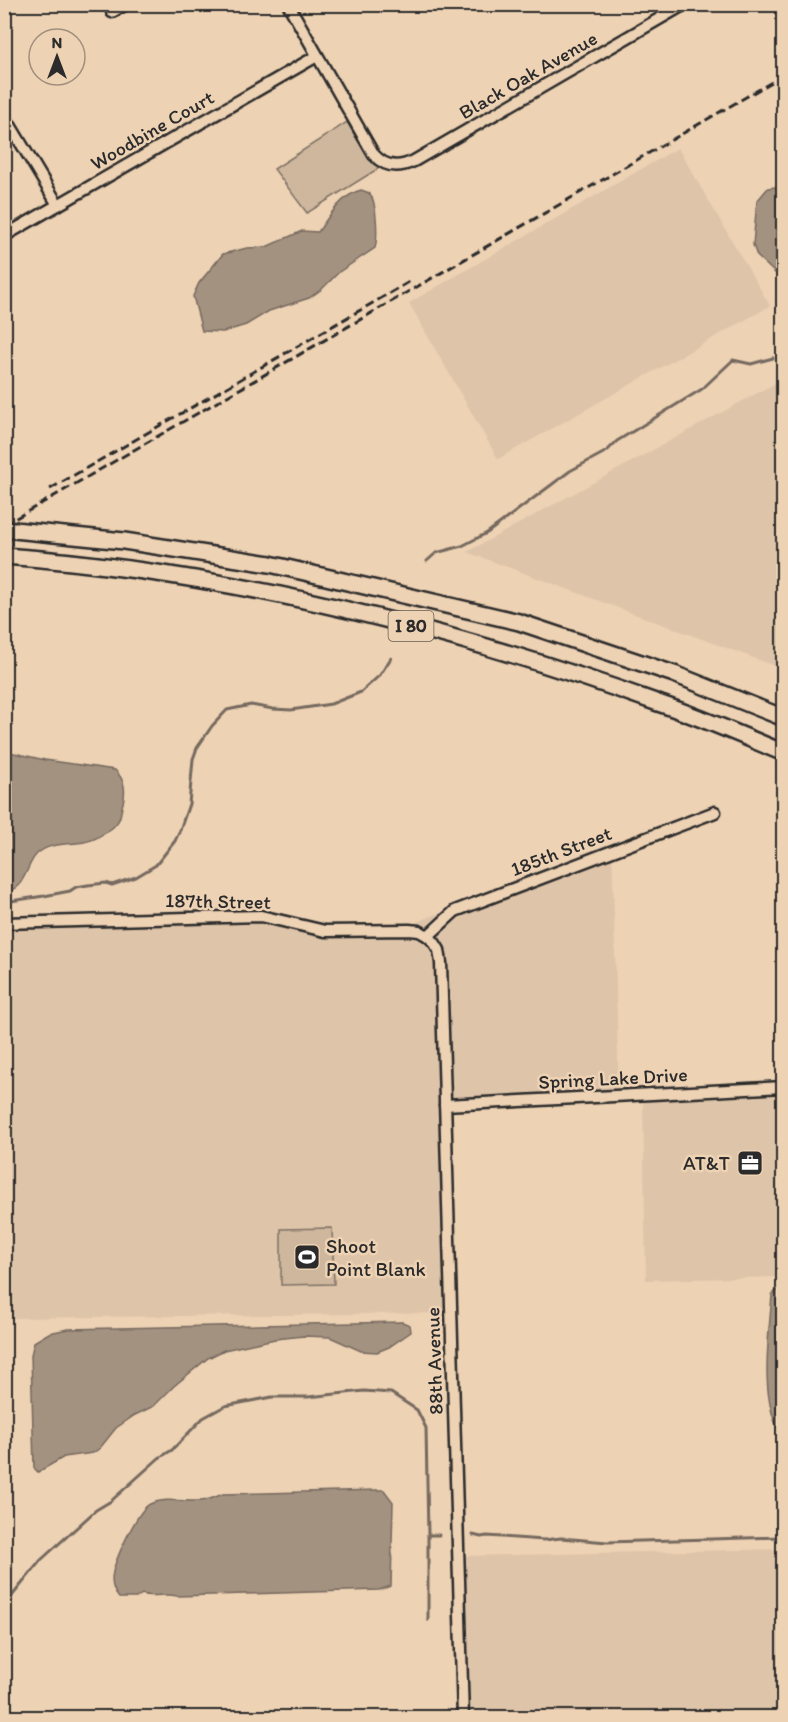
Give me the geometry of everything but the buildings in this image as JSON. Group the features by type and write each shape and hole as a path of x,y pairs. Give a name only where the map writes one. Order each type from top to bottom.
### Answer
{"highway":[{"name":"I 80","path":"4,529 200,551 270,564 519,622 674,674 783,718"},
{"name":"I 80","path":"4,556 92,563 217,581 349,610 521,656 663,704 783,753"}],"street":[{"path":"112,12 126,4"},
{"path":"288,4 317,56"},
{"name":"Black Oak Avenue","path":"317,56 374,155 386,164 400,166 685,4"},
{"name":"Woodbine Court","path":"4,236 317,56"},
{"path":"4,115 58,205"},
{"name":"185th Street","path":"428,936 455,911 715,812"},
{"name":"187th Street","path":"4,923 261,916 325,931 409,930 428,936"},
{"name":"88th Avenue","path":"428,936 434,942 440,956 463,1718"},
{"name":"Spring Lake Drive","path":"445,1105 783,1087"}],"shaded area":[{"path":"347,122 367,156 379,168 307,213 274,169"},
{"path":"678,148 770,306 498,459 409,303"},
{"path":"783,186 783,272 775,273 757,256 753,245 757,201 768,188"},
{"path":"361,190 370,194 374,205 377,228 375,248 339,272 309,298 269,311 246,325 223,332 202,331 193,296 199,283 223,254 247,248 266,247 302,231 318,232 342,201"},
{"path":"783,379 783,669 467,552"},
{"path":"5,751 45,760 115,770 123,781 124,794 120,817 112,828 91,840 46,848 36,855 16,888 4,891"},
{"path":"612,846 619,1093 443,1105 447,1313 5,1318 4,927 261,911 323,925 414,923"},
{"path":"783,1089 783,1277 646,1280 643,1097"},
{"name":"Shoot Point Blank","path":"332,1228 334,1284 281,1285 281,1229"},
{"path":"784,1288 783,1434 780,1433 769,1401 767,1366 772,1295"},
{"path":"402,1322 410,1325 411,1332 377,1352 361,1351 330,1337 304,1336 275,1339 224,1350 208,1358 154,1406 116,1428 93,1453 64,1457 38,1472 34,1468 31,1355 34,1342 49,1333 68,1329"},
{"path":"384,1490 393,1502 391,1586 379,1590 177,1596 142,1594 136,1598 119,1598 114,1589 112,1575 118,1556 134,1524 150,1504 169,1500 201,1501 223,1494"},
{"path":"783,1549 783,1717 468,1717 465,1556"}],"waterway":[{"path":"427,561 436,553 462,546 487,533 570,471 607,451 617,441 702,389 733,360 751,364 773,358"},
{"path":"4,902 70,891 76,887 88,885 106,883 112,885 136,877 156,865 175,841 180,830 189,804 193,759 197,748 212,726 227,710 251,705 291,710 331,704 361,692 380,675 391,658"},
{"path":"4,1606 41,1560 96,1510 111,1501 159,1458 172,1450 203,1418 225,1406 272,1397 308,1397 364,1391 391,1393 417,1410 426,1428 428,1535 439,1535"},
{"path":"428,1535 428,1620"},
{"path":"473,1535 607,1542 784,1537"}],"railway":[{"path":"4,525 784,75"},
{"path":"50,489 409,282"}],"place":[{"name":"AT&T","path":"750,1163"},
{"name":"Shoot Point Blank","path":"307,1257"}]}
